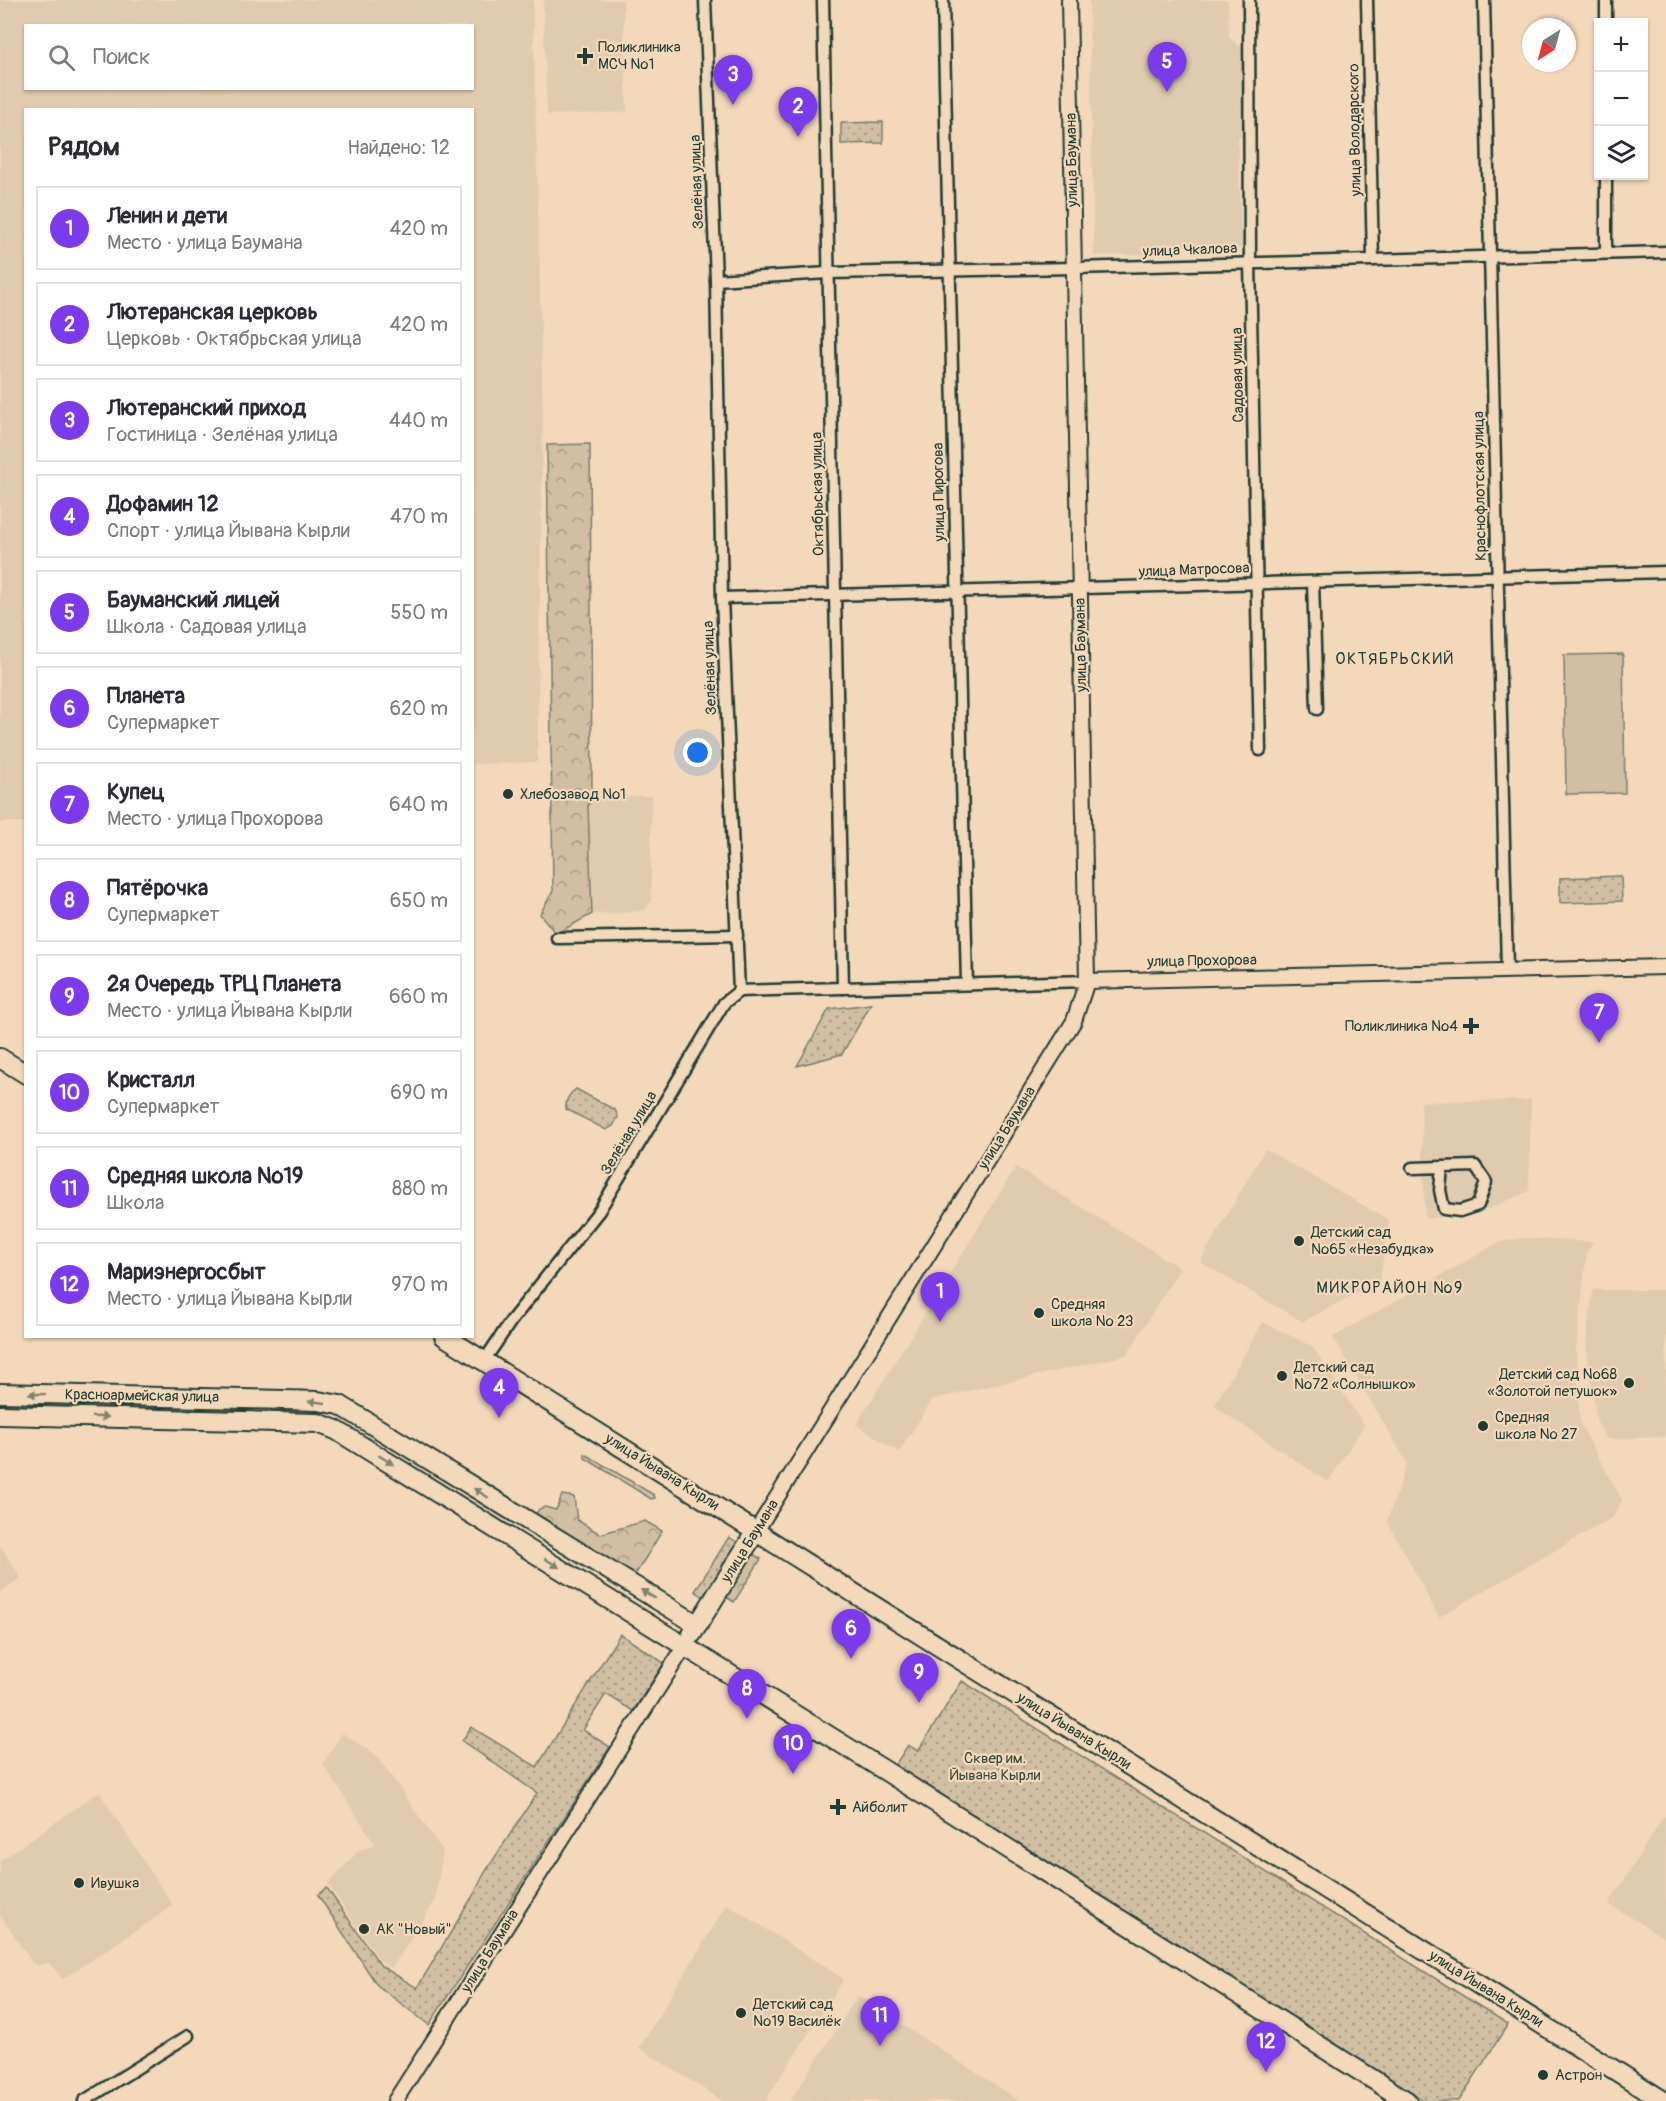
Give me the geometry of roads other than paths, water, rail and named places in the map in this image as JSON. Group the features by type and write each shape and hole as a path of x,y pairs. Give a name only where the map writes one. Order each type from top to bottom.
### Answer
{"main road":[{"path":"0,1058 24,1073"},
{"name":"улица Йывана Кырли","path":"447,1338 1664,2101"},
{"path":"5,1393 5,1415"},
{"name":"Красноармейская улица","path":"5,1393 285,1400"},
{"path":"69,1394 69,1416"},
{"path":"698,1625 348,1409 340,1405 318,1401 285,1400 284,1422 318,1423 336,1430 685,1646 1407,2101"},
{"name":"Красноармейская улица","path":"5,1415 284,1422"},
{"path":"522,1545 534,1525"},
{"name":"улица Баумана","path":"685,1646 756,1531"}],"street":[{"name":"Зелёная улица","path":"484,1361 511,1321 599,1211 724,1003 739,991 722,598 716,280 705,0"},
{"name":"Октябрьская улица","path":"823,0 843,988"},
{"name":"улица Пирогова","path":"944,0 967,984"},
{"name":"улица Баумана","path":"756,1531 1074,1021 1087,981 1069,0"},
{"name":"Садовая улица","path":"1249,0 1250,263 1260,750"},
{"name":"улица Володарского","path":"1367,0 1373,260"},
{"name":"Краснофлотская улица","path":"1484,0 1507,970"},
{"path":"1606,0 1606,18"},
{"path":"1606,180 1606,253"},
{"name":"улица Чкалова","path":"716,280 828,273 1666,252"},
{"name":"улица Матросова","path":"722,598 1666,572"},
{"path":"1314,582 1317,709"},
{"path":"557,938 737,935"},
{"name":"улица Прохорова","path":"739,991 1666,967"},
{"path":"1412,1168 1442,1167 1475,1166 1486,1182 1478,1204 1460,1211 1444,1209 1440,1190 1442,1167"},
{"name":"улица Баумана","path":"397,2100 685,1646"},
{"path":"84,2101 188,2036"}],"place":[{"name":"Поликлиника МСЧ №1","path":"585,56"},
{"name":"Бауманский лицей","path":"1167,92"},
{"name":"Лютеранский приход","path":"733,105"},
{"name":"Лютеранская церковь","path":"798,137"},
{"name":"Хлебозавод №1","path":"508,794"},
{"name":"Поликлиника №4","path":"1471,1026"},
{"name":"Купец","path":"1599,1043"},
{"name":"Детский сад №65 «Незабудка»","path":"1299,1241"},
{"name":"Средняя школа № 23","path":"1039,1313"},
{"name":"Ленин и дети","path":"940,1322"},
{"name":"Детский сад №72 «Солнышко»","path":"1282,1376"},
{"name":"Детский сад №68 «Золотой петушок»","path":"1629,1383"},
{"name":"Дофамин 12","path":"499,1418"},
{"name":"Средняя школа № 27","path":"1483,1426"},
{"name":"Планета","path":"851,1659"},
{"name":"2я Очередь ТРЦ Планета","path":"919,1703"},
{"name":"Пятёрочка","path":"747,1719"},
{"name":"Кристалл","path":"793,1774"},
{"name":"Айболит","path":"838,1807"},
{"name":"Ивушка","path":"79,1883"},
{"name":"АК \"Новый\"","path":"364,1929"},
{"name":"Детский сад №19 Василёк","path":"741,2013"},
{"name":"Средняя школа №19","path":"880,2046"},
{"name":"Мариэнергосбыт","path":"1266,2072"},
{"name":"Астрон","path":"1543,2075"}],"district":[{"name":"ОКТЯБРЬСКИЙ","path":"1395,659"},
{"name":"МИКРОРАЙОН №9","path":"1390,1288"}],"park label":[{"name":"Сквер им. Йывана Кырли","path":"995,1766"}]}
